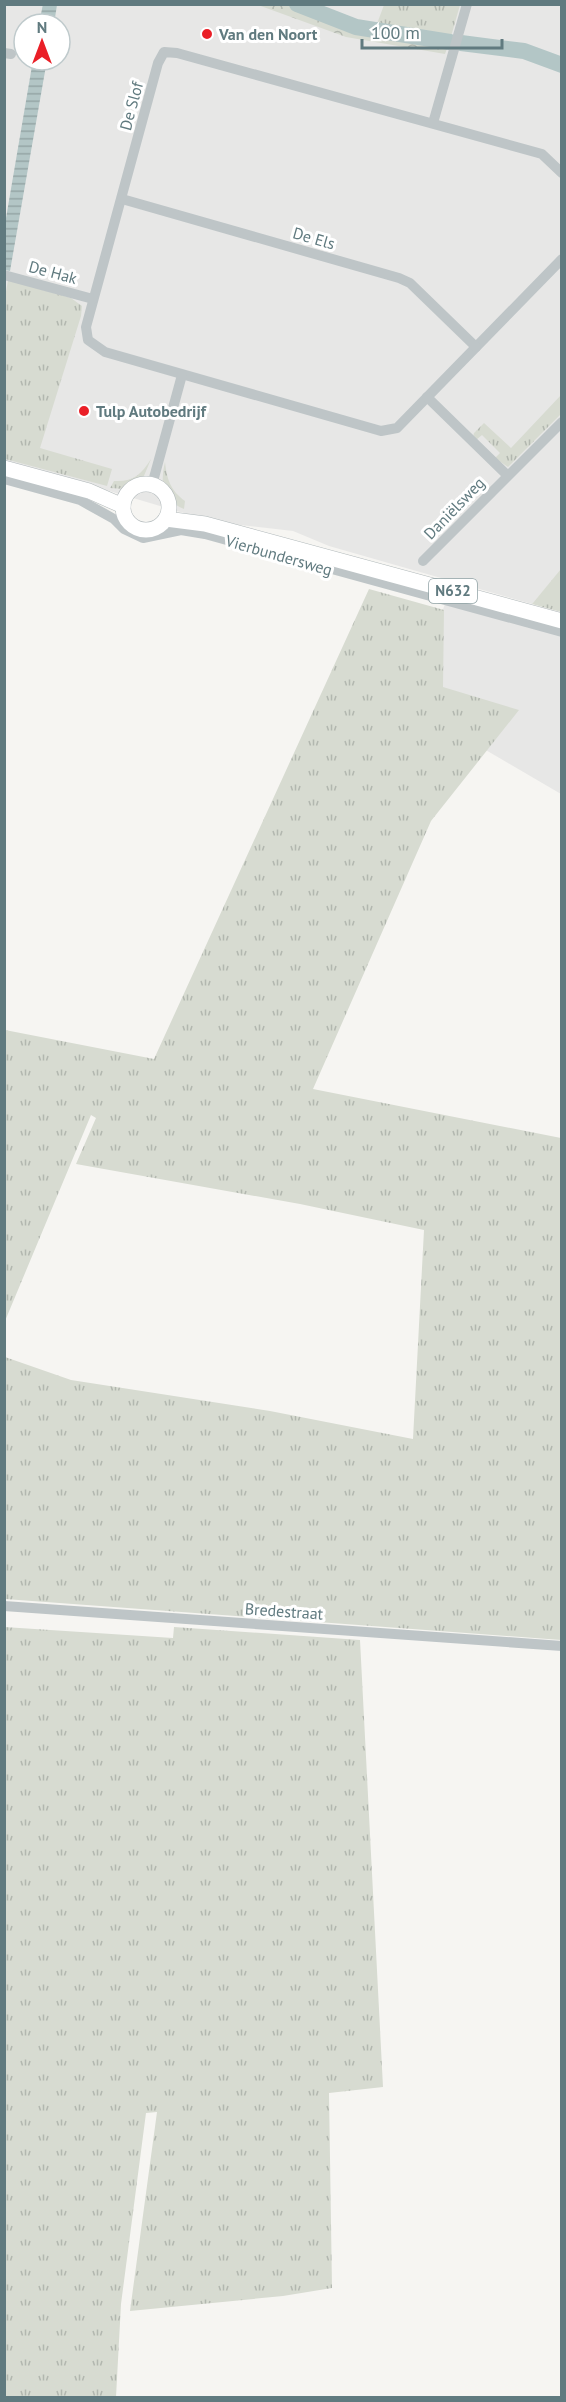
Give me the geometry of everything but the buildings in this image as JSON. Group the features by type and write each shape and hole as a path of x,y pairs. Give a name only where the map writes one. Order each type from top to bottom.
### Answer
{"main road":[{"path":"4,468 89,491 104,500 125,500 139,485 152,485"},
{"name":"N632","path":"152,485 164,493 168,513"},
{"path":"125,500 127,521 139,530 155,529 168,513"},
{"name":"Vierbundersweg","path":"168,513 205,524 251,542 526,617 561,621"}],"street":[{"path":"433,123 467,4"},
{"name":"De Slof","path":"561,173 542,154 177,53 164,52 158,63 93,299 86,327 88,340 105,352 381,431 397,428 561,259"},
{"name":"De Els","path":"122,199 399,278 410,283 476,347"},
{"name":"De Hak","path":"4,275 93,299"},
{"path":"152,485 182,375"},
{"name":"Daniëlsweg","path":"427,397 507,475"},
{"name":"Daniëlsweg","path":"423,561 561,422"},
{"name":"Vierbundersweg","path":"4,479 80,500 114,519 124,529 143,538 180,530 251,542"},
{"name":"Vierbundersweg","path":"526,617 561,632"},
{"name":"Bredestraat","path":"4,1606 561,1646"}],"shaded area":[{"path":"43,4 57,5 56,12 41,12"},
{"path":"4,5 561,5 562,569 532,604 329,546 293,531 214,522 5,460"},
{"path":"31,72 45,72 10,271 5,270 5,224"},
{"path":"447,598 561,630 561,794 484,749 437,691 427,656"}],"green space":[{"path":"258,5 291,5 341,22 450,40 445,54 346,37"},
{"path":"384,5 460,5 450,40 375,29"},
{"path":"8,280 71,298 82,306 81,316 40,448 112,469 107,486 5,459 4,303"},
{"path":"561,395 561,414 508,467 495,458 500,453 482,435 476,440 473,437 484,423 511,448"},
{"path":"151,459 141,483 125,489 110,488 114,481 131,479 136,476"},
{"path":"165,462 170,484 185,501 184,509 171,501 164,490"},
{"path":"561,569 561,612 532,604"},
{"path":"369,589 444,610 443,687 519,710 431,821 313,1089 561,1138 561,1640 5,1599 5,1357 71,1380 270,1411 413,1439 424,1230 300,1204 76,1164 96,1118 91,1115 5,1321 5,1030 154,1059"},
{"path":"4,1627 173,1638 174,1627 360,1640 383,2087 329,2093 332,2288 283,2296 130,2311 157,2112 146,2113 121,2304 116,2397 5,2397"}],"waterway":[{"path":"297,4 356,27 450,42"},
{"path":"461,43 524,51 562,65"}],"place":[{"name":"Van den Noort","path":"207,34"},
{"name":"Tulp Autobedrijf","path":"84,411"}]}
